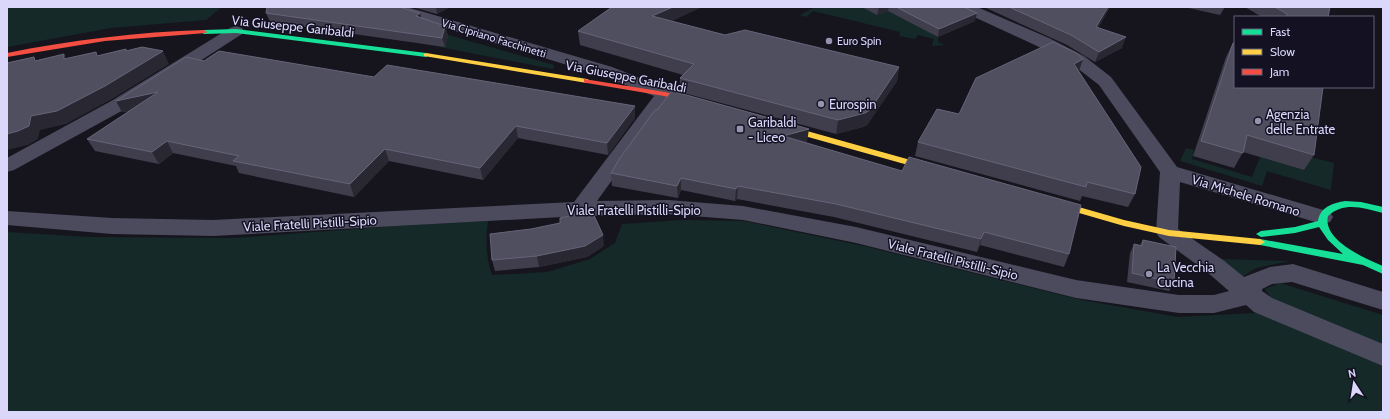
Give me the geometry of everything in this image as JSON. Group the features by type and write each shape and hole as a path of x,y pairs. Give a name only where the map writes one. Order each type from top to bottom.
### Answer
{"main road":[{"name":"Via Giuseppe Garibaldi","path":"7,55 46,47 124,37 183,32 236,31 401,51 665,94 709,107"},
{"path":"769,123 942,171"},
{"path":"1039,198 1145,228 1197,237 1226,238 1311,249 1365,262"},
{"path":"1226,238 1295,230 1322,220 1327,210 1337,206 1350,204 1381,208"},
{"path":"1322,220 1326,232 1335,243 1348,253 1383,270"}],"street":[{"name":"Via Cipriano Facchinetti","path":"391,7 606,71 665,94"},
{"path":"964,7 1043,42 1078,60 1105,81 1170,172 1167,232 1215,266 1263,305 1383,355"},
{"path":"7,166 120,104 236,31"},
{"path":"580,209 665,94"},
{"name":"Via Michele Romano","path":"1170,172 1322,220"},
{"name":"Viale Fratelli Pistilli-Sipio","path":"7,218 112,226 213,228 580,209 668,208 743,212 856,235 1076,289 1179,304 1214,304 1250,295"},
{"path":"1250,295 1249,285 1260,278 1278,273 1292,273 1383,301"}],"green space":[{"path":"7,7 222,7 206,20 111,28 7,47"},
{"path":"815,7 902,7 932,34 938,37 938,42 945,45 932,46 934,39 918,35 915,39 899,36 900,32 813,11 806,17 800,15"},
{"path":"434,31 554,65 553,69 419,43"},
{"path":"1186,148 1194,150 1192,159 1252,177 1260,157 1304,170 1306,156 1334,163 1331,190 1267,171 1262,186 1180,161"},
{"path":"682,220 744,221 868,247 1082,300 1178,317 1255,313 1276,306 1265,289 1280,283 1383,315 1383,412 7,412 7,232 89,237 234,238 410,225 488,221 488,262 492,275 547,272 590,259 615,243 622,224"},
{"path":"1219,259 1290,261 1256,268 1242,277"}],"building":[{"path":"267,7 399,7 420,13 416,16 445,26 442,38 266,13"},
{"path":"612,7 673,7 652,16 725,35 745,30 899,67 870,110 865,113 838,120 680,78 694,64 578,31"},
{"path":"896,7 964,7 977,13 939,29"},
{"path":"1009,7 1108,7 1096,27 1126,37 1099,52 1071,35"},
{"path":"1275,7 1330,7 1328,16 1287,16 1287,14"},
{"path":"1053,42 1076,53 1083,59 1074,64 1141,167 1135,194 1087,182 1086,187 918,142 937,109 959,114 976,78"},
{"name":"Agenzia delle Entrate","path":"1233,43 1234,88 1323,88 1314,155 1247,135 1243,153 1201,141"},
{"path":"142,47 163,51 105,86 57,111 31,116 29,126 7,134 7,63 34,57 35,61 64,54 64,59 96,52 97,56"},
{"path":"219,51 374,77 387,65 635,106 607,143 516,126 480,168 385,149 350,184 233,161 239,156 167,141 152,152 87,139 158,92 116,101 186,57 204,61"},
{"path":"672,91 809,129 783,136 902,171 909,157 1081,205 1069,254 984,232 981,239 836,204 738,186 736,189 681,178 677,186 611,173 620,158 655,110 657,110"},
{"path":"592,211 603,235 585,246 537,256 492,260 490,234 531,229 560,223 560,218"},
{"name":"La Vecchia Cucina","path":"1143,240 1176,247 1174,283 1132,273 1134,244 1142,246"}],"traffic: fast":[{"path":"204,32 236,31 426,55"},
{"path":"1383,210 1369,206 1345,204 1331,209 1325,214 1323,220 1323,225 1326,231 1344,250 1351,255 1383,270"},
{"path":"1261,234 1295,230 1322,223"},
{"path":"1260,242 1365,262"}],"traffic: slow":[{"path":"426,55 587,81"},
{"path":"779,126 936,170"},
{"path":"1051,202 1124,223 1169,233 1260,242"}],"traffic: jam":[{"path":"7,55 56,46 130,36 204,32"},
{"path":"587,81 665,94 698,103"}],"place":[{"name":"Euro Spin","path":"829,41"},
{"name":"Eurospin","path":"821,104"},
{"name":"Agenzia delle Entrate","path":"1258,121"},
{"name":"Garibaldi - Liceo","path":"740,129"},
{"name":"La Vecchia Cucina","path":"1149,274"}]}
